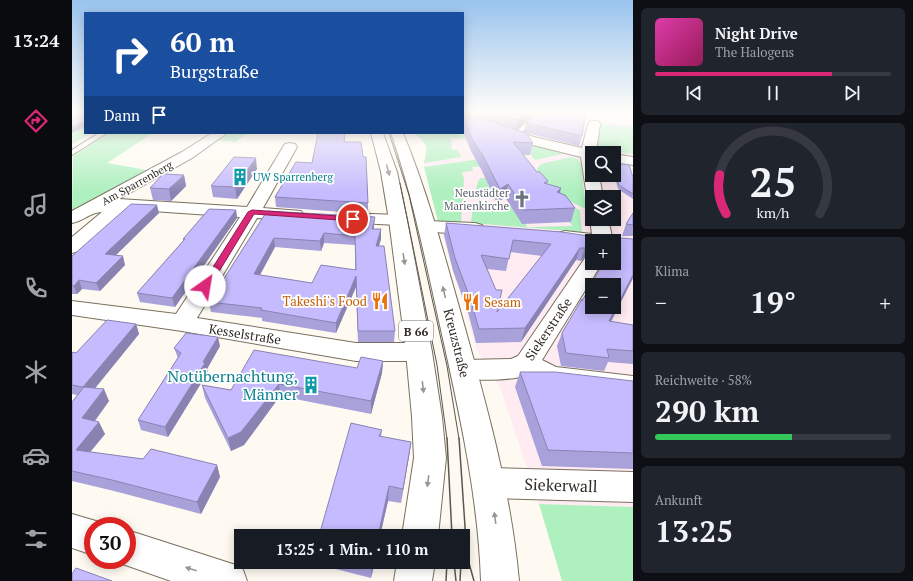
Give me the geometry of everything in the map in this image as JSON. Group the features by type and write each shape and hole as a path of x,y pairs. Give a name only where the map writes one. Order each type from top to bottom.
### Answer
{"street":[{"name":"Am Sparrenberg","path":"72,218 180,159 211,139"},
{"name":"B 66","path":"378,139 389,172 419,352 430,458 421,529"},
{"name":"Kreuzstraße","path":"399,139 410,166 464,370 490,483 502,573"},
{"path":"527,139 585,153"},
{"path":"182,323 252,212 290,147"},
{"path":"72,247 120,205 174,168 180,159"},
{"path":"621,159 633,161"},
{"path":"92,207 120,205 398,220"},
{"path":"427,227 489,230"},
{"path":"544,235 585,239"},
{"name":"Siekerstraße","path":"464,370 515,370 527,363 587,270"},
{"name":"Kesselstraße","path":"72,308 182,323 356,352 419,352"},
{"path":"527,363 551,376 633,386"},
{"name":"Siekerwall","path":"490,483 633,487"},
{"path":"72,531 84,534"},
{"path":"136,551 228,581"},
{"path":"413,581 415,569"}],"lane":[{"path":"72,153 94,139"}],"shaded area":[{"path":"422,139 633,139 633,507 539,504 501,390 476,348 438,221 424,167 424,161 427,156 426,147"}],"green space":[{"path":"72,139 81,139 72,144"},
{"path":"100,139 144,139 107,163 147,170 72,210 73,156"},
{"path":"220,139 239,139 235,142 219,140"},
{"path":"421,139 451,139 452,150 458,150 461,157 424,163 426,146"},
{"path":"595,139 633,139 633,154 621,152 621,146 595,146"},
{"path":"525,143 563,154 535,160"},
{"path":"571,157 577,159 581,164 585,209 566,200 560,200 534,173 538,173 537,169 541,164"},
{"path":"480,159 495,166 472,167 473,171 462,172 464,179 461,223 438,221 424,167"},
{"path":"481,178 486,178 489,187 497,193 475,194 478,181"},
{"path":"473,203 494,203 493,204 495,205 497,203 509,203 527,226 471,223"},
{"path":"569,205 580,210 582,232 529,228 573,226 569,222"},
{"path":"539,504 633,507 633,581 562,581"}],"building":[{"path":"317,139 344,139 344,142 361,142 363,157 366,157 368,203 275,197 296,162 312,163"},
{"path":"472,139 530,139 533,143 513,142 537,172 540,172 548,181 544,183 561,188 557,192 565,195 575,208 525,210 508,184 500,189 483,156"},
{"path":"234,157 256,158 235,187 211,186"},
{"path":"621,164 629,165 633,177 633,194 619,185 618,182 621,182"},
{"path":"163,174 184,175 169,189 150,188"},
{"path":"131,204 157,205 105,254 123,256 96,283 79,280 74,286 72,286 72,256"},
{"path":"209,209 236,210 172,298 137,293 185,239 183,239"},
{"path":"267,211 375,217 372,229 381,229 376,246 384,246 395,331 358,331 356,276 336,323 261,310 262,308 209,302","holes":["324,233 355,236 356,270 321,265 312,283 254,274 274,238 320,241"]},
{"path":"633,213 633,225 626,224"},
{"path":"446,223 562,232 585,235 585,248 580,248 525,328 479,329 470,298 455,258","holes":["513,240 551,244 497,312 502,290 496,290 481,255 509,259"]},
{"path":"621,238 633,239 633,275 621,298 621,278 595,278 599,270 621,270"},
{"path":"585,296 585,314 613,314 609,321 633,325 633,351 607,349 609,358 566,353 562,333 582,299 582,301"},
{"path":"107,320 136,324 83,387 72,385 72,353 76,353"},
{"path":"186,333 218,337 203,362 205,363 165,427 138,420 181,353 174,348"},
{"path":"254,350 357,368 361,357 383,361 371,401 279,384 241,432 228,438 202,385 231,390"},
{"path":"520,372 555,372 633,381 633,453 548,450"},
{"path":"84,387 104,389 82,418 99,422 76,450 143,459 151,449 217,465 197,502 72,471 72,402"},
{"path":"351,423 382,430 379,436 411,442 403,489 389,486 380,529 321,529"},
{"path":"76,568 112,581 72,581 72,574"}],"tram line":[{"path":"391,139 409,195 447,366 459,439"},
{"path":"400,183 437,365 447,439"},
{"path":"447,438 452,529"},
{"path":"459,438 467,556 474,581"},
{"path":"446,581 447,569"},
{"path":"455,569 456,581"},
{"path":"460,581 461,569"}],"place":[{"name":"UW Sparrenberg","path":"240,177"},
{"name":"Neustädter Marienkirche","path":"522,199"},
{"name":"Takeshi's Food","path":"380,301"},
{"name":"Sesam","path":"471,302"},
{"name":"Notübernachtung, Männer","path":"311,385"}],"route":[{"path":"205,286 252,212 353,219"}]}
